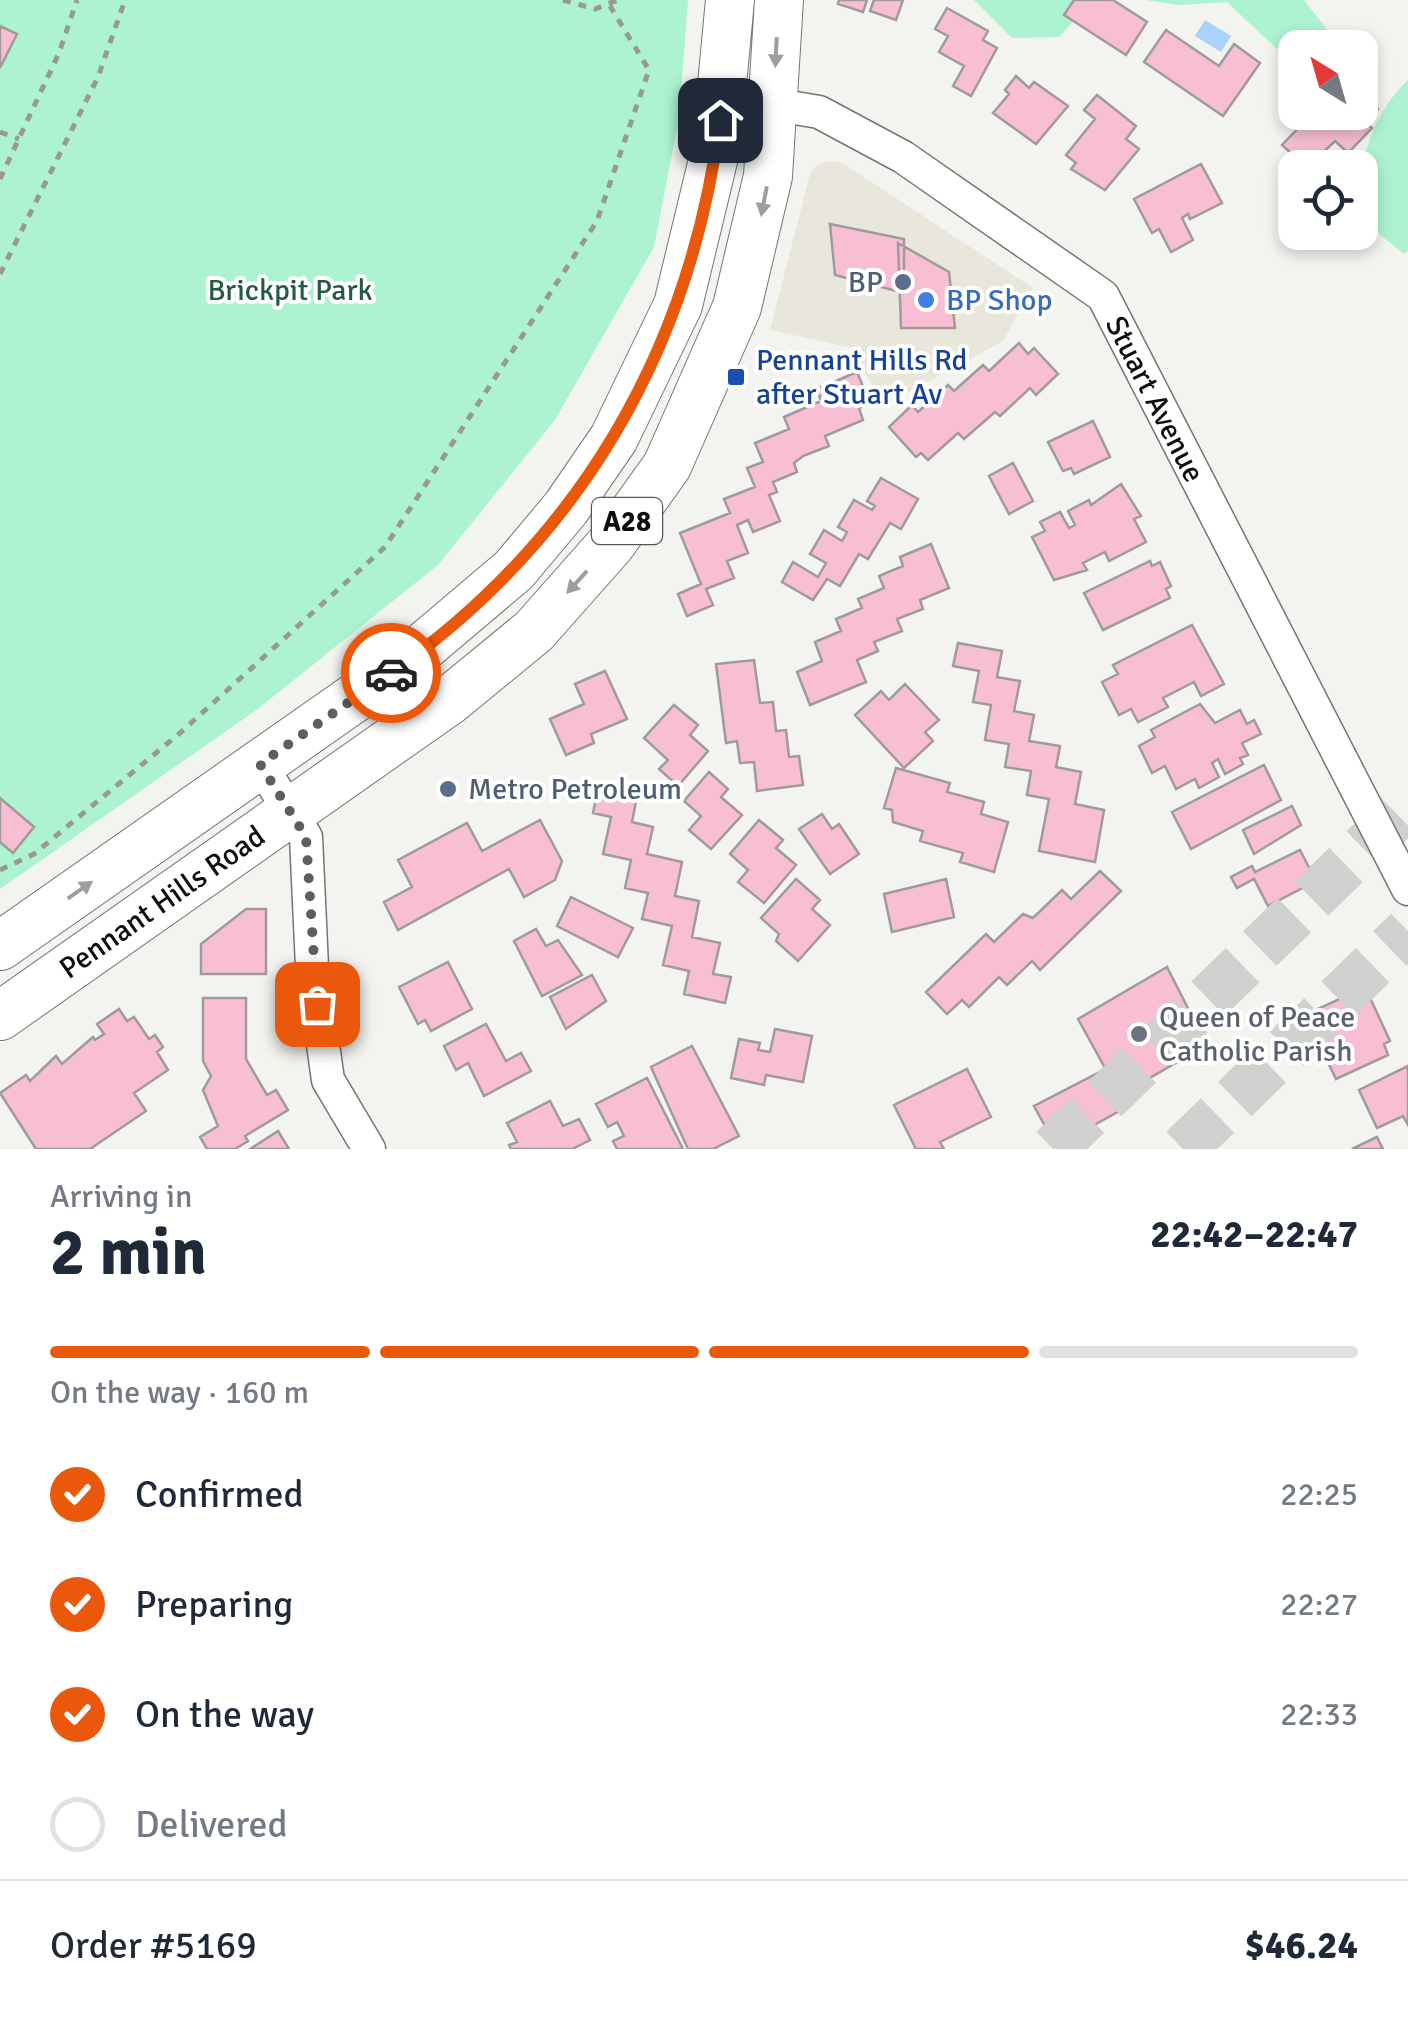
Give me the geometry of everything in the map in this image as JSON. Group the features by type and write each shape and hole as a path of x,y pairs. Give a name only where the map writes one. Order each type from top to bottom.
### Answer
{"highway":[{"name":"Pennant Hills Road","path":"0,946 403,664 514,570 566,508 614,438 678,306 703,218 722,96 730,0"},
{"name":"Pennant Hills Road","path":"0,1016 450,700 534,630 611,544 667,466 738,307 768,176 779,0"}],"street":[{"name":"Stuart Avenue","path":"722,96 819,112 903,157 1103,296 1408,889"},
{"path":"260,764 306,837 312,966 328,1080 369,1149"}],"path":[{"path":"0,179 59,53 77,0"},
{"path":"0,274 98,78 125,0"},
{"path":"563,0 580,8 610,6 618,0"},
{"path":"0,870 34,854 166,745 384,547 597,221 649,70 610,6"},
{"path":"0,132 20,139"}],"shaded area":[{"name":"BP","path":"825,161 841,162 1033,288 1003,341 883,406 852,348 770,330 811,170"}],"green space":[{"name":"Brickpit Park","path":"0,0 688,0 679,118 654,247 555,420 438,565 255,711 0,889"},
{"path":"974,0 1092,0 1059,37 1012,38"},
{"path":"1146,0 1304,0 1327,30 1278,30 1278,50 1227,2 1179,5"},
{"path":"1408,80 1408,251 1404,254 1378,231 1378,150 1367,150 1384,109"}],"water":[{"path":"1205,20 1231,36 1221,52 1195,36"}],"building":[{"path":"839,0 867,0 863,12 838,4"},
{"path":"874,0 903,0 896,20 870,11"},
{"path":"1074,0 1113,0 1147,22 1126,55 1064,15"},
{"path":"947,8 988,31 983,40 997,48 971,96 953,86 964,66 939,52 948,36 935,29"},
{"path":"0,26 17,34 0,68"},
{"path":"1166,30 1219,66 1234,44 1260,63 1223,116 1144,62"},
{"path":"1016,76 1029,88 1034,82 1068,106 1036,144 993,113 1009,94 1005,90"},
{"path":"1097,95 1136,126 1126,139 1139,149 1105,190 1071,169 1076,163 1066,155 1095,119 1084,110"},
{"path":"1296,130 1370,130 1351,150 1345,150 1335,141 1326,150 1287,150 1282,145"},
{"path":"1201,164 1222,203 1190,219 1188,214 1182,218 1193,240 1171,252 1159,229 1152,233 1134,199"},
{"name":"BP","path":"830,224 904,239 904,293 835,275"},
{"name":"BP Shop","path":"898,243 949,272 955,328 901,328"},
{"path":"1019,343 1028,354 1034,348 1058,374 1036,395 1030,388 1000,416 995,412 964,439 958,433 928,460 921,453 916,457 889,427 912,405 918,412 948,385 954,391 983,365 989,371"},
{"path":"857,372 870,403 859,408 863,420 825,436 829,446 803,456 794,463 797,472 773,482 777,492 769,495 780,521 753,532 748,520 737,525 748,553 727,561 734,578 706,589 713,605 687,616 678,594 701,584 680,533 730,513 724,499 755,487 747,468 763,462 755,443 789,429 784,417 821,401 817,389"},
{"path":"1093,421 1110,457 1074,474 1071,468 1063,471 1048,442"},
{"path":"1013,463 1033,501 1009,514 989,476"},
{"path":"881,478 918,499 901,529 890,523 868,559 859,554 840,586 827,579 813,600 782,582 793,562 818,577 826,563 810,554 824,530 842,541 847,532 838,527 854,500 872,510 875,506 867,501"},
{"path":"1121,484 1141,516 1134,519 1146,542 1109,561 1105,552 1083,563 1087,570 1054,580 1032,537 1045,531 1040,522 1060,512 1069,528 1075,525 1068,511 1089,500 1091,505"},
{"path":"931,544 949,588 920,600 923,609 897,619 902,631 874,642 878,651 857,660 866,682 810,705 797,672 822,661 815,642 841,631 836,619 862,608 858,599 884,588 879,576 903,566 900,557"},
{"path":"1150,561 1152,566 1160,562 1171,586 1166,589 1170,598 1103,630 1084,593"},
{"path":"1192,625 1224,684 1201,696 1194,682 1163,698 1168,707 1138,722 1131,709 1119,715 1102,682 1118,674 1113,665"},
{"path":"958,643 1002,651 997,677 1020,681 1014,711 1034,715 1029,741 1060,746 1056,767 1081,772 1075,804 1104,810 1095,862 1039,851 1049,799 1027,795 1031,771 1005,767 1009,744 985,740 991,705 973,702 979,671 953,666"},
{"path":"754,660 760,703 773,702 776,731 786,730 789,757 799,756 803,785 757,791 754,762 740,763 737,741 726,743 716,664"},
{"path":"605,671 627,719 591,734 594,743 566,755 550,719 584,704 575,684"},
{"path":"905,684 939,720 925,732 933,741 904,768 855,715 881,691 889,700"},
{"path":"1200,704 1215,723 1240,710 1247,724 1254,720 1261,734 1242,743 1248,755 1240,758 1243,764 1225,774 1218,759 1212,763 1219,777 1199,788 1195,779 1176,789 1165,766 1152,773 1139,746 1155,737 1151,730"},
{"path":"674,705 698,725 690,735 708,751 678,786 659,769 668,760 644,738"},
{"path":"1264,765 1281,800 1191,849 1172,812"},
{"path":"896,768 950,783 947,792 984,802 981,814 1008,822 994,872 960,862 963,853 920,841 923,831 893,822 892,810 884,808"},
{"path":"709,772 728,789 721,797 742,815 711,849 689,830 701,816 684,801"},
{"path":"598,788 637,796 632,822 653,827 647,854 682,862 675,896 699,901 692,937 720,943 713,974 731,977 725,1003 684,994 689,971 663,965 672,926 642,919 648,893 625,888 631,860 603,854 611,817 593,813"},
{"path":"0,798 34,827 13,853 0,842"},
{"path":"1292,806 1301,825 1254,854 1243,830"},
{"path":"822,814 832,829 839,824 859,854 830,874 799,829"},
{"path":"540,820 562,861 555,880 524,897 509,869 398,930 384,902 412,887 398,860 467,823 482,851"},
{"path":"759,820 783,840 776,848 796,865 764,903 738,882 748,870 730,854"},
{"path":"1300,850 1316,881 1268,906 1254,879 1237,888 1231,877 1252,866 1255,872"},
{"path":"1100,871 1121,891 1040,970 1032,961 1007,985 999,977 969,1007 962,1000 947,1014 926,992 986,934 994,942 1023,914 1033,918 1062,890 1071,899"},
{"path":"796,879 820,900 812,909 830,925 798,961 776,941 779,934 761,918"},
{"path":"946,879 954,917 892,932 884,894"},
{"path":"571,897 633,928 618,957 557,926"},
{"path":"246,909 266,909 266,974 201,974 201,944"},
{"path":"536,929 546,946 558,940 582,975 542,996 514,941"},
{"path":"448,962 472,1009 431,1031 425,1020 418,1024 399,987"},
{"name":"Queen of Peace Catholic Parish","path":"1167,967 1199,1030 1183,1038 1186,1057 1120,1095 1078,1019"},
{"path":"592,975 606,1001 566,1029 550,997"},
{"path":"1365,987 1390,1041 1384,1044 1388,1055 1336,1079 1305,1015"},
{"path":"203,998 246,998 246,1059 267,1095 276,1090 288,1110 245,1136 248,1141 235,1149 207,1149 200,1137 218,1126 203,1090 211,1076 203,1061"},
{"path":"119,1009 127,1021 134,1017 149,1039 155,1035 163,1047 157,1052 168,1070 134,1093 146,1111 90,1149 36,1149 0,1093 26,1075 30,1081 56,1056 62,1064 93,1037 95,1040 104,1034 97,1024"},
{"path":"486,1024 506,1061 521,1053 531,1071 484,1096 468,1063 456,1070 444,1046"},
{"path":"775,1029 812,1036 803,1082 766,1075 764,1085 731,1078 739,1039 760,1043 758,1050 770,1052"},
{"path":"692,1046 739,1136 713,1149 688,1149 651,1067"},
{"path":"1408,1066 1408,1125 1403,1116 1377,1128 1359,1090"},
{"path":"967,1069 991,1117 940,1142 944,1149 916,1149 894,1105"},
{"path":"1100,1072 1123,1109 1056,1146 1034,1106"},
{"path":"647,1078 683,1149 617,1149 613,1141 624,1136 617,1122 608,1127 596,1104"},
{"path":"550,1101 563,1126 579,1119 590,1140 572,1149 511,1149 509,1145 517,1142 507,1123"},
{"path":"278,1131 289,1149 250,1149"},
{"path":"1377,1137 1383,1149 1352,1149"}],"tunnel":[{"path":"1053,1149 1408,805"},
{"path":"1183,1149 1408,931"}],"way so far":[{"path":"317,1004 306,837 260,764 391,673"}],"place":[{"name":"BP","path":"903,282"},
{"name":"BP Shop","path":"926,300"},
{"name":"Pennant Hills Rd after Stuart Av","path":"736,377"},
{"name":"Metro Petroleum","path":"448,789"},
{"name":"Queen of Peace Catholic Parish","path":"1139,1034"}],"route":[{"path":"391,673 514,570 566,508 614,438 678,306 703,218 720,120"}]}
